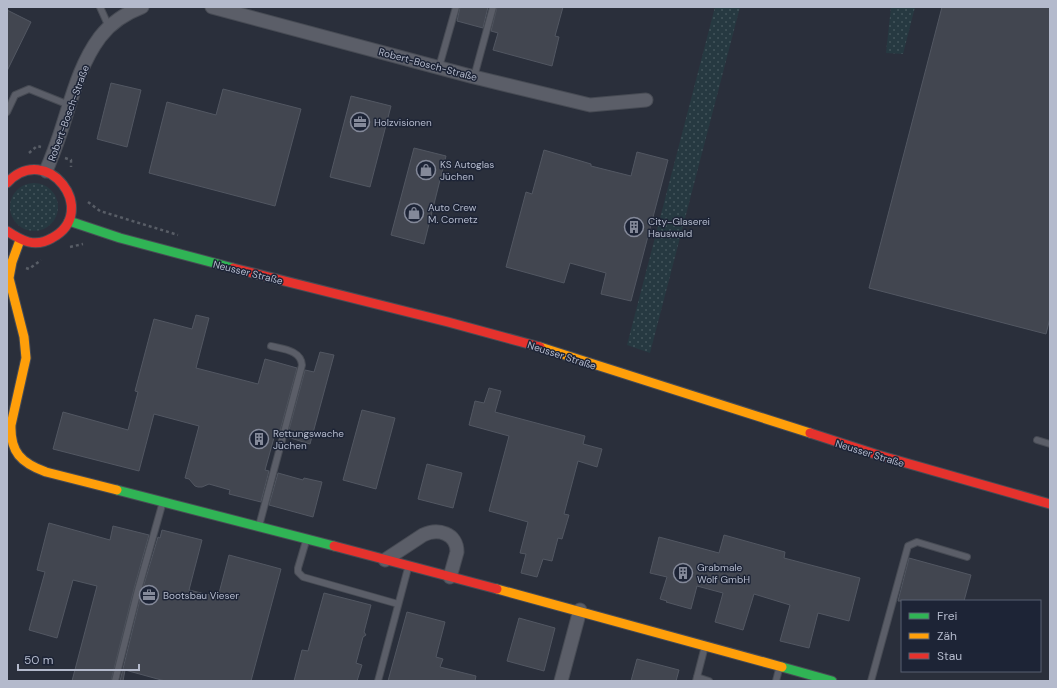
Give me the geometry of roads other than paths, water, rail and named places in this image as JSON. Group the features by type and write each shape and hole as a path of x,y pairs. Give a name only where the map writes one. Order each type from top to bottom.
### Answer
{"main road":[{"path":"7,182 22,172 34,170 46,171 63,183 68,191 72,211 69,221 63,231 49,241 33,244 20,240 12,236 7,231"},
{"name":"Neusser Straße","path":"69,221 120,238 175,253 533,345 850,447 1050,504"},
{"path":"20,240 10,267 8,285 22,326 26,357 23,379 9,423 12,445 21,459 31,466 46,472 163,503 580,610 780,666 791,672 832,681"}],"street":[{"name":"Robert-Bosch-Straße","path":"46,171 79,78 100,37 123,17 142,7"},
{"name":"Robert-Bosch-Straße","path":"212,7 474,77 590,106 646,100"},
{"path":"385,560 423,535 434,531 446,533 452,537 457,548 450,577"},
{"path":"561,681 580,610"}],"lane":[{"path":"100,7 110,27"},
{"path":"439,67 456,7"},
{"path":"474,77 493,7"},
{"path":"7,112 15,95 29,89 69,105"},
{"path":"258,527 302,365 300,358 296,354 271,346"},
{"path":"1037,440 1050,444"},
{"path":"115,681 138,590 163,503"},
{"path":"306,540 298,568 298,572 303,577 398,604"},
{"path":"871,681 908,546 917,542 967,557"},
{"path":"378,681 408,566"},
{"path":"705,645 696,679 709,681"},
{"path":"776,681 780,666"}],"place":[{"name":"Holzvisionen","path":"360,122"},
{"name":"KS Autoglas Jüchen","path":"426,170"},
{"name":"Auto Crew M. Cornetz","path":"414,213"},
{"name":"City-Glaserei Hauswald","path":"634,227"},
{"name":"Rettungswache Jüchen","path":"259,439"},
{"name":"Grabmale Wolf GmbH","path":"683,573"},
{"name":"Bootsbau Vieser","path":"149,595"}]}
